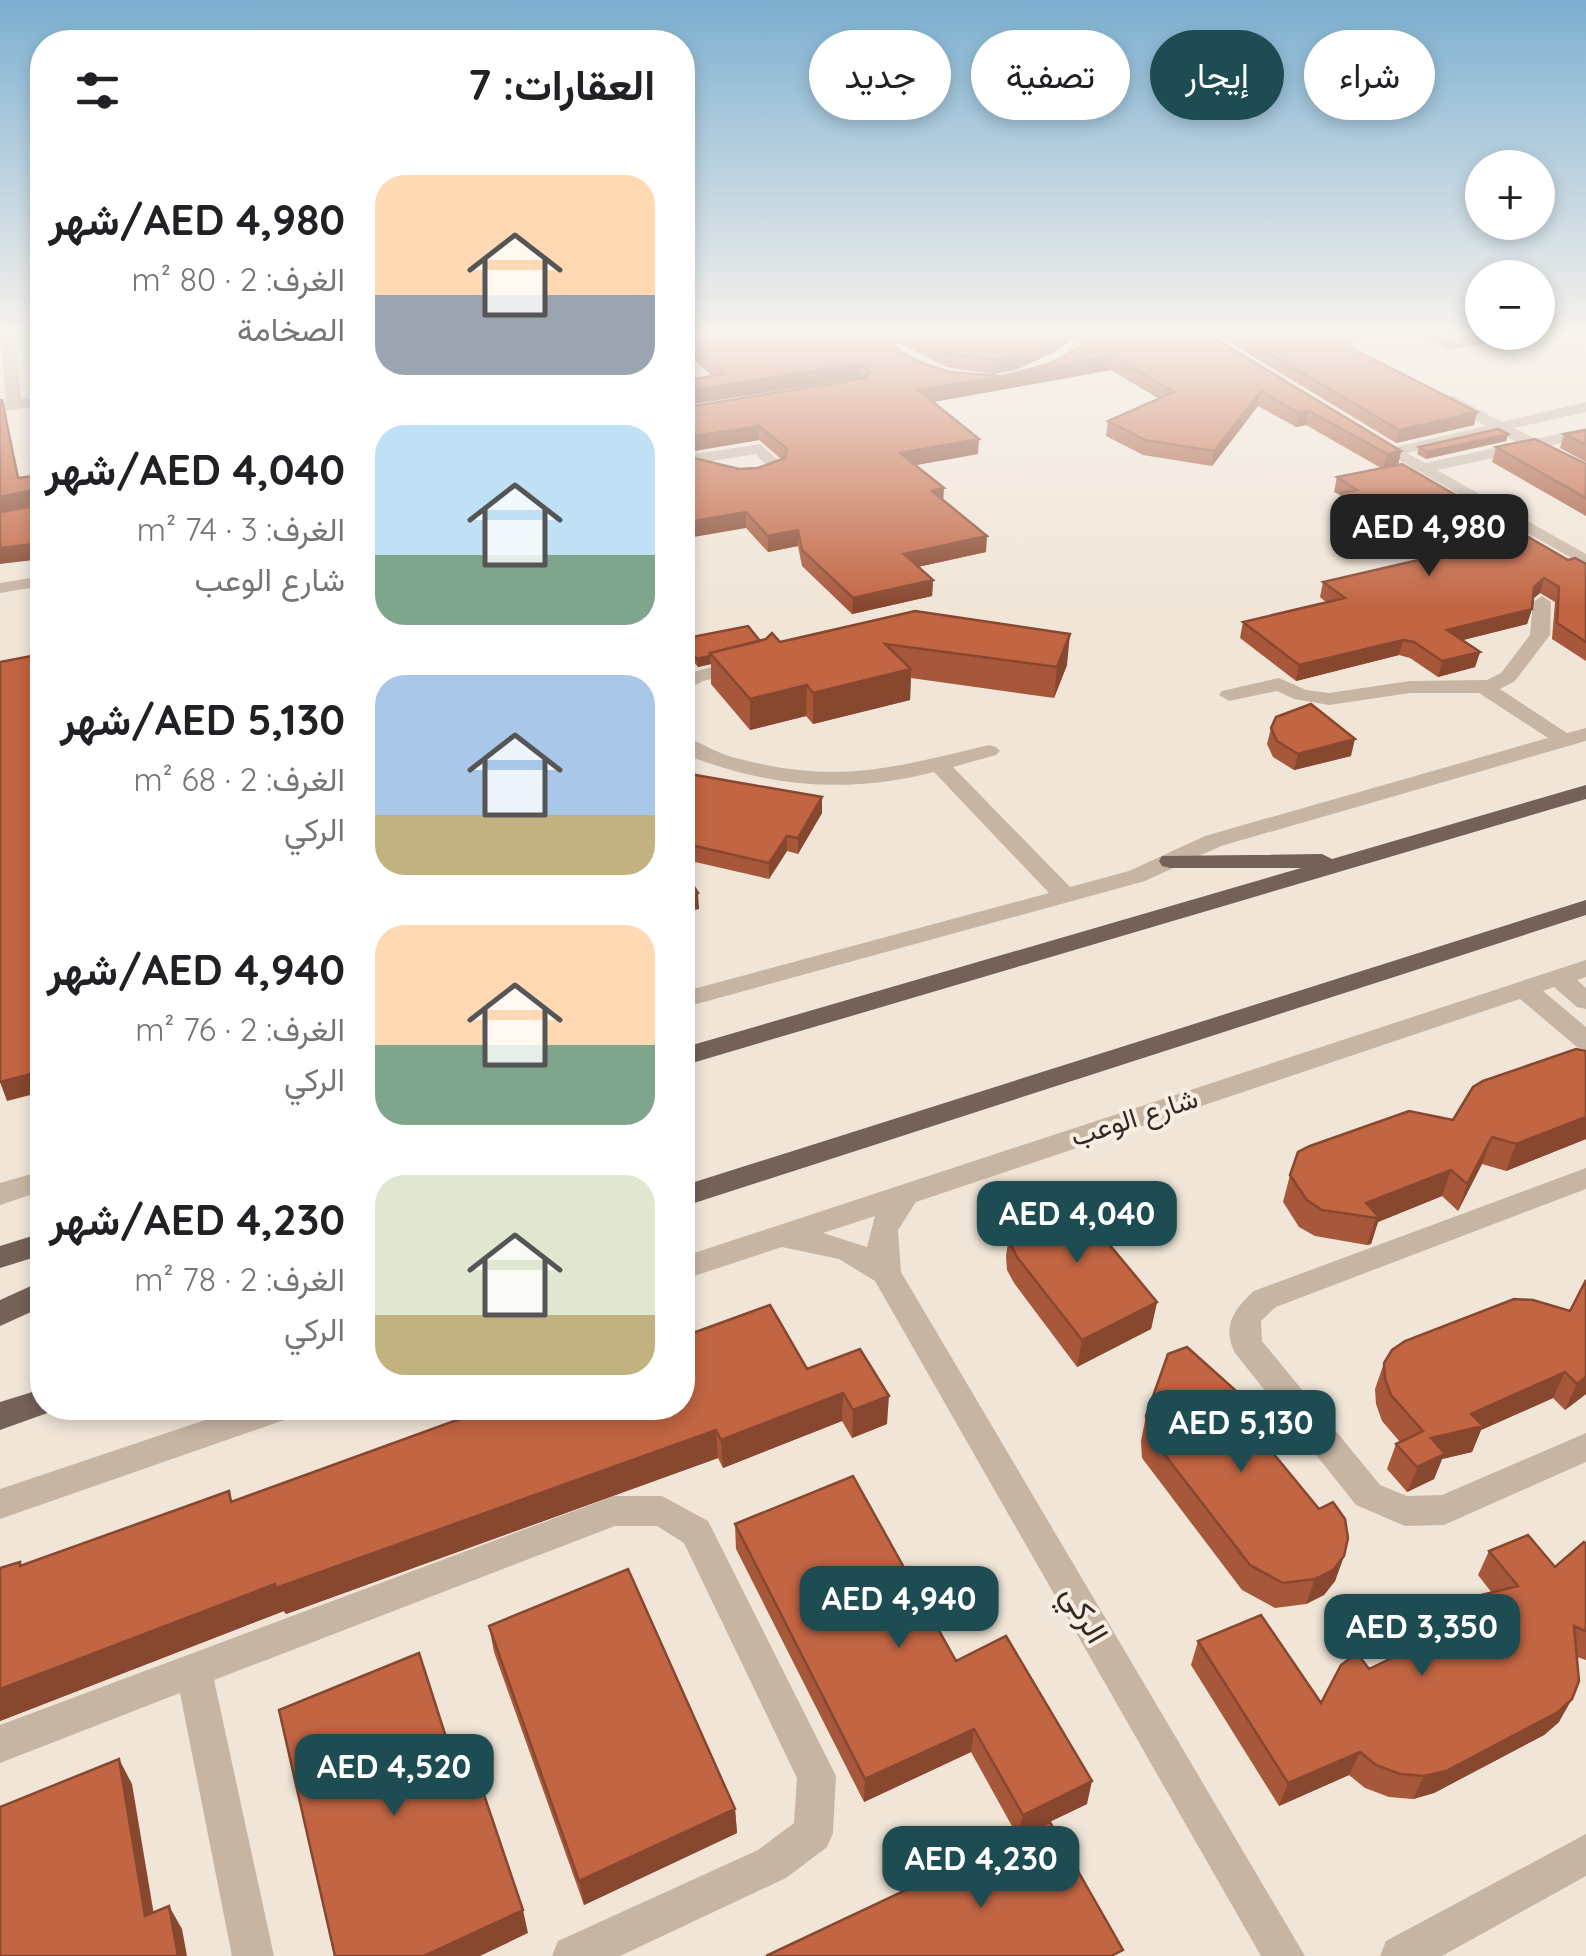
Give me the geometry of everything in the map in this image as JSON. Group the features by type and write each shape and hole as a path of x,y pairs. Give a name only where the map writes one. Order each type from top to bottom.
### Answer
{"main road":[{"path":"695,1052 1586,792"},
{"path":"1170,861 1352,860"},
{"path":"695,1193 1586,906"},
{"path":"0,1257 30,1248"},
{"path":"0,1314 30,1300"},
{"path":"0,1416 30,1406"}],"street":[{"path":"1494,424 1586,473"},
{"path":"1392,452 1516,424"},
{"path":"1354,429 1586,561"},
{"path":"1421,469 1586,433"},
{"path":"695,459 760,448 777,467 725,476 695,463"},
{"path":"0,588 30,583"},
{"path":"1229,695 1279,684 1301,694 1329,699 1410,687 1483,687 1508,677 1540,635 1542,602"},
{"path":"695,680 716,670 759,662"},
{"path":"1483,687 1575,737"},
{"path":"695,996 1137,876 1213,841 1575,737"},
{"path":"695,749 710,758 823,784 877,780 989,752"},
{"path":"938,764 1065,895"},
{"name":"شارع الوعب","path":"695,1264 1586,968"},
{"path":"1558,978 1586,1001"},
{"path":"1523,988 1586,1040"},
{"path":"1586,1178 1265,1299 1246,1316 1246,1344 1368,1495 1405,1511 1444,1510 1586,1447"},
{"path":"0,1194 30,1185"},
{"name":"الركي","path":"910,1190 886,1218 881,1236 886,1273 1284,1956"},
{"name":"الركي","path":"775,1237 800,1237 847,1248 886,1273"},
{"path":"0,1504 244,1420"},
{"path":"0,1744 614,1511 662,1511 696,1532 816,1776 812,1833 772,1864 573,1956"},
{"path":"194,1671 253,1956"},
{"path":"1401,1956 1586,1854"}],"building":[{"path":"0,424 7,424 18,478 30,476 30,491 0,497"},
{"path":"695,424 961,424 979,439 900,453 944,488 932,491 987,536 904,554 933,580 853,598 802,550 798,530 768,536 746,512 695,521 695,458 739,469 758,468 785,458 787,449 759,426 695,436"},
{"path":"1114,424 1235,424 1214,451 1145,440"},
{"path":"1333,424 1357,424 1401,451 1387,454"},
{"path":"1389,424 1424,424 1399,430"},
{"path":"1498,429 1508,434 1427,452 1419,447"},
{"path":"1586,430 1586,445 1564,434"},
{"path":"1535,439 1586,464 1586,498 1496,447"},
{"path":"1402,464 1568,560 1575,558 1586,564 1586,642 1557,623 1559,587 1544,578 1534,587 1532,609 1447,630 1480,652 1442,661 1414,642 1403,640 1299,665 1243,622 1345,598 1323,582 1427,558 1417,510 1379,517 1340,493 1357,490 1337,477"},
{"path":"30,507 30,544 0,548 0,512"},
{"path":"915,611 1070,634 1057,667 885,644 911,669 813,693 807,685 750,699 710,653 766,639 772,633 780,642"},
{"path":"748,626 760,641 697,659 695,636"},
{"path":"30,656 30,1074 0,1082 0,662"},
{"path":"1311,704 1355,739 1298,754 1277,741 1271,728 1276,717"},
{"path":"695,775 822,797 798,838 787,836 769,863 695,846"},
{"path":"1576,1049 1586,1051 1586,1117 1516,1144 1492,1137 1467,1184 1451,1170 1366,1203 1379,1217 1376,1218 1322,1210 1307,1200 1290,1175 1298,1152 1310,1146 1409,1111 1453,1120 1473,1087 1483,1081"},
{"path":"1060,1200 1078,1203 1112,1219 1094,1226 1157,1302 1082,1340 1010,1243 1010,1229 1027,1207"},
{"path":"1586,1280 1586,1377 1577,1384 1565,1372 1471,1414 1483,1426 1431,1438 1445,1454 1417,1467 1396,1444 1423,1431 1391,1395 1384,1363 1392,1350 1405,1341 1514,1299 1533,1300 1570,1311"},
{"path":"770,1305 807,1369 860,1349 889,1396 853,1410 843,1393 721,1440 716,1430 276,1588 275,1584 0,1689 0,1568 20,1562 20,1566 229,1491 231,1502 457,1420 695,1420 695,1332"},
{"path":"1187,1347 1253,1406 1239,1412 1319,1509 1333,1502 1345,1519 1348,1538 1344,1556 1333,1570 1315,1579 1283,1583 1250,1565 1148,1433 1146,1416 1168,1354"},
{"path":"853,1476 956,1661 1006,1636 1092,1781 1023,1815 974,1729 865,1779 735,1524"},
{"path":"1528,1535 1555,1567 1586,1544 1586,1631 1574,1626 1579,1681 1572,1699 1558,1712 1446,1771 1424,1776 1400,1774 1376,1765 1360,1752 1288,1783 1198,1641 1261,1615 1321,1703 1341,1665 1357,1653 1369,1669 1478,1616 1465,1599 1518,1586 1489,1551"},
{"path":"628,1569 735,1809 579,1881 489,1626"},
{"path":"419,1653 462,1787 479,1780 523,1910 424,1956 335,1956 279,1710"},
{"path":"119,1759 145,1916 169,1906 178,1956 0,1956 0,1807"},
{"path":"1050,1822 1123,1950 1111,1956 766,1956"}]}
